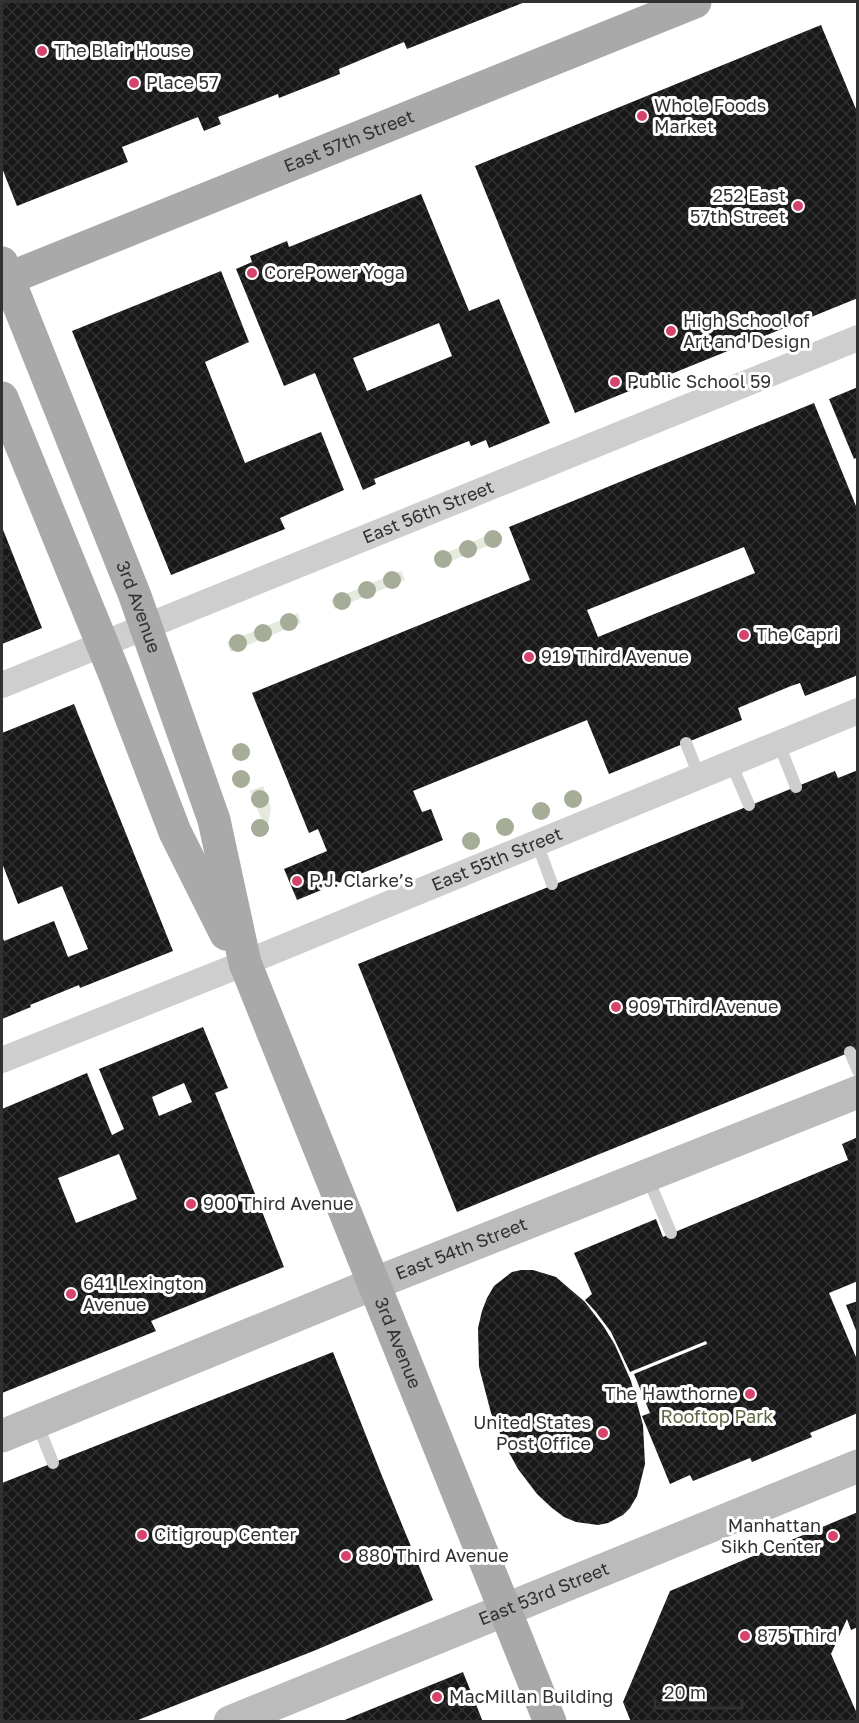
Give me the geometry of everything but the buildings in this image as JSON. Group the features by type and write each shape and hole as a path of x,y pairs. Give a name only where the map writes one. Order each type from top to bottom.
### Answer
{"main road":[{"name":"East 57th Street","path":"4,274 695,2"},
{"name":"3rd Avenue","path":"4,274 146,626 214,820 244,963"},
{"name":"3rd Avenue","path":"2,398 102,644 175,832 227,935 244,963 550,1722"},
{"name":"East 54th Street","path":"2,1436 373,1284 858,1092"},
{"name":"East 53rd Street","path":"241,1720 858,1466"}],"street":[{"name":"East 56th Street","path":"2,686 858,338"},
{"name":"East 55th Street","path":"2,1060 858,711"}],"lane":[{"path":"686,743 699,776"},
{"path":"779,744 796,787"},
{"path":"731,763 749,805"},
{"path":"537,843 552,885"},
{"path":"850,1052 858,1071"},
{"path":"647,1176 671,1233"},
{"path":"36,1422 53,1462"}],"shaded area":[{"path":"496,532 499,541 440,566 436,557"},
{"path":"401,571 405,580 335,609 331,600"},
{"path":"298,613 301,623 231,652 227,642"},
{"path":"263,786 271,808 268,825 264,826 250,791"}],"place":[{"name":"The Blair House","path":"42,51"},
{"name":"Place 57","path":"134,83"},
{"name":"Whole Foods Market","path":"642,116"},
{"name":"252 East 57th Street","path":"798,206"},
{"name":"CorePower Yoga","path":"252,273"},
{"name":"High School of Art and Design","path":"671,331"},
{"name":"Public School 59","path":"615,382"},
{"name":"The Capri","path":"744,635"},
{"name":"919 Third Avenue","path":"529,657"},
{"name":"P.J. Clarke’s","path":"297,881"},
{"name":"909 Third Avenue","path":"616,1007"},
{"name":"900 Third Avenue","path":"191,1204"},
{"name":"641 Lexington Avenue","path":"71,1294"},
{"name":"The Hawthorne","path":"750,1394"},
{"name":"United States Post Office","path":"603,1433"},
{"name":"Citigroup Center","path":"142,1535"},
{"name":"Manhattan Sikh Center","path":"833,1536"},
{"name":"880 Third Avenue","path":"346,1556"},
{"name":"875 Third","path":"745,1636"},
{"name":"MacMillan Building","path":"437,1697"}],"park label":[{"name":"Rooftop Park","path":"717,1417"}]}
